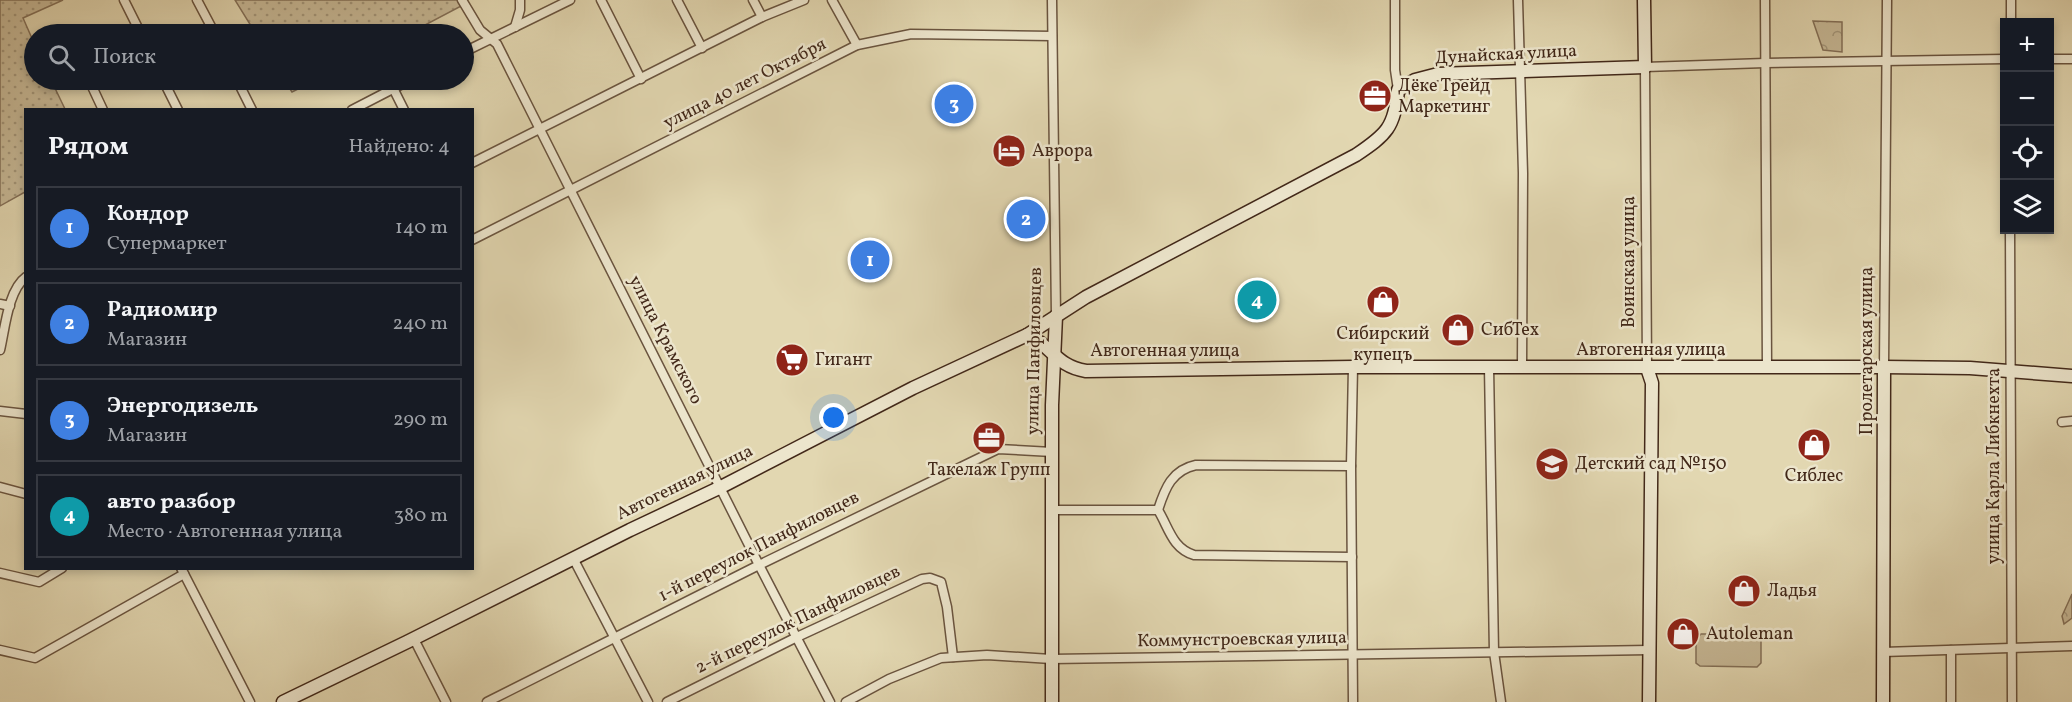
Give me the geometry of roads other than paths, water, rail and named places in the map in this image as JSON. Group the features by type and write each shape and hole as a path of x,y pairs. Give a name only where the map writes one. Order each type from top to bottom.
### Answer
{"street":[{"path":"124,0 136,24"},
{"path":"197,0 209,24"},
{"name":"улица Крамского","path":"462,0 480,30 497,44 830,702"},
{"path":"514,27 520,10 520,0"},
{"path":"474,47 570,0"},
{"path":"601,0 641,79"},
{"path":"677,0 702,48"},
{"path":"753,0 762,17"},
{"path":"474,162 762,17 804,0"},
{"path":"832,0 857,45"},
{"name":"улица Панфиловцев","path":"1052,0 1056,316 1052,452 1052,702"},
{"path":"1027,335 1086,297 1356,155 1376,142 1393,123 1397,109 1395,0"},
{"path":"1518,0 1521,70 1522,367"},
{"name":"Воинская улица","path":"1644,0 1647,368 1652,383 1649,702"},
{"path":"1765,0 1767,368"},
{"name":"Пролетарская улица","path":"1883,702 1887,0"},
{"path":"2011,0 2012,18"},
{"name":"улица 40 лет Октября","path":"474,239 857,45 910,34 1052,36"},
{"name":"Дунайская улица","path":"1398,90 1415,80 1438,74 1765,63 2000,59"},
{"path":"2054,59 2072,59"},
{"path":"94,90 102,108"},
{"path":"168,90 177,108"},
{"path":"242,90 251,108"},
{"path":"356,108 389,90"},
{"path":"394,90 403,108"},
{"name":"улица Карла Либкнехта","path":"2010,234 2012,702"},
{"path":"0,350 12,295 24,278"},
{"path":"0,304 10,306"},
{"name":"Автогенная улица","path":"283,702 721,487 912,388 1027,335 1042,344 1064,365 1086,371 1353,367 1884,367 1970,368 2072,376"},
{"path":"1353,367 1351,466 1353,702"},
{"path":"1489,367 1494,652 1501,702"},
{"path":"0,411 24,414"},
{"path":"2062,422 2072,421"},
{"name":"1-й переулок Панфиловцев","path":"487,702 998,448 1052,452"},
{"path":"1351,466 1196,465 1186,467 1176,474 1164,489 1158,510 1176,544 1184,552 1194,555 1352,557"},
{"path":"0,487 24,493"},
{"path":"1052,510 1158,510"},
{"path":"573,558 648,702"},
{"path":"0,573 39,582 59,570"},
{"path":"0,650 35,658 182,571 250,702"},
{"name":"2-й переулок Панфиловцев","path":"668,702 797,637 922,579 930,578 940,582 947,607 953,657"},
{"path":"414,639 446,702"},
{"path":"1883,652 2072,646"},
{"name":"Коммунстроевская улица","path":"846,702 889,679 941,658 953,657 1051,659 1649,650"},
{"path":"1950,702 1951,650"}],"place":[{"name":"Дёке Трейд Маркетинг","path":"1375,96"},
{"name":"Энергодизель","path":"954,104"},
{"name":"Аврора","path":"1009,151"},
{"name":"Радиомир","path":"1026,219"},
{"name":"Кондор","path":"870,260"},
{"name":"авто разбор","path":"1257,300"},
{"name":"Сибирский купецъ","path":"1383,302"},
{"name":"СибТех","path":"1458,330"},
{"name":"Гигант","path":"792,360"},
{"name":"Такелаж Групп","path":"989,438"},
{"name":"Сиблес","path":"1814,445"},
{"name":"Детский сад №150","path":"1552,464"},
{"name":"Ладья","path":"1744,591"},
{"name":"Autoleman","path":"1683,634"}]}
